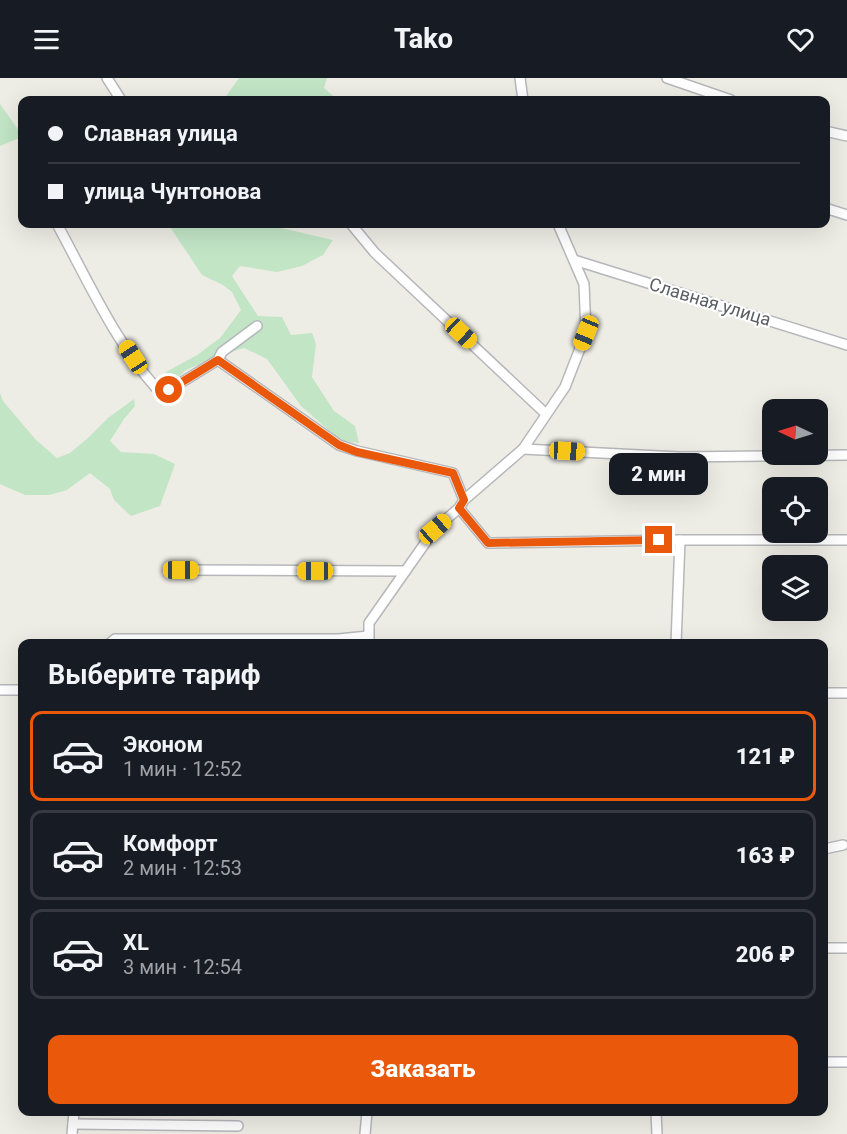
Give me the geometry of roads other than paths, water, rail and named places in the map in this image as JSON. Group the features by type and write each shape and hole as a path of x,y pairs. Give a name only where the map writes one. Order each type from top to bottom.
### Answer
{"street":[{"path":"107,78 118,96"},
{"path":"520,78 522,96"},
{"path":"667,78 719,96"},
{"path":"830,132 847,136"},
{"path":"830,210 847,215"},
{"path":"59,228 108,319 145,376 157,389 169,390 218,360 222,352 257,326"},
{"path":"354,228 375,253 546,414"},
{"path":"369,639 369,623 435,529 523,449 565,387 586,333 584,284 560,228"},
{"name":"Славная улица","path":"574,260 847,345"},
{"path":"218,360 339,445 357,452 453,473 462,504 488,543 847,540"},
{"path":"523,449 679,456 847,455"},
{"path":"676,639 680,540"},
{"path":"181,570 404,571"},
{"path":"115,639 339,639"},
{"path":"0,690 18,690"},
{"path":"828,693 847,693"},
{"path":"828,848 843,845"},
{"path":"828,948 847,948"},
{"path":"828,1062 847,1062"},
{"path":"365,1134 367,1116"},
{"path":"656,1116 657,1134"},
{"path":"72,1129 238,1126"}]}
